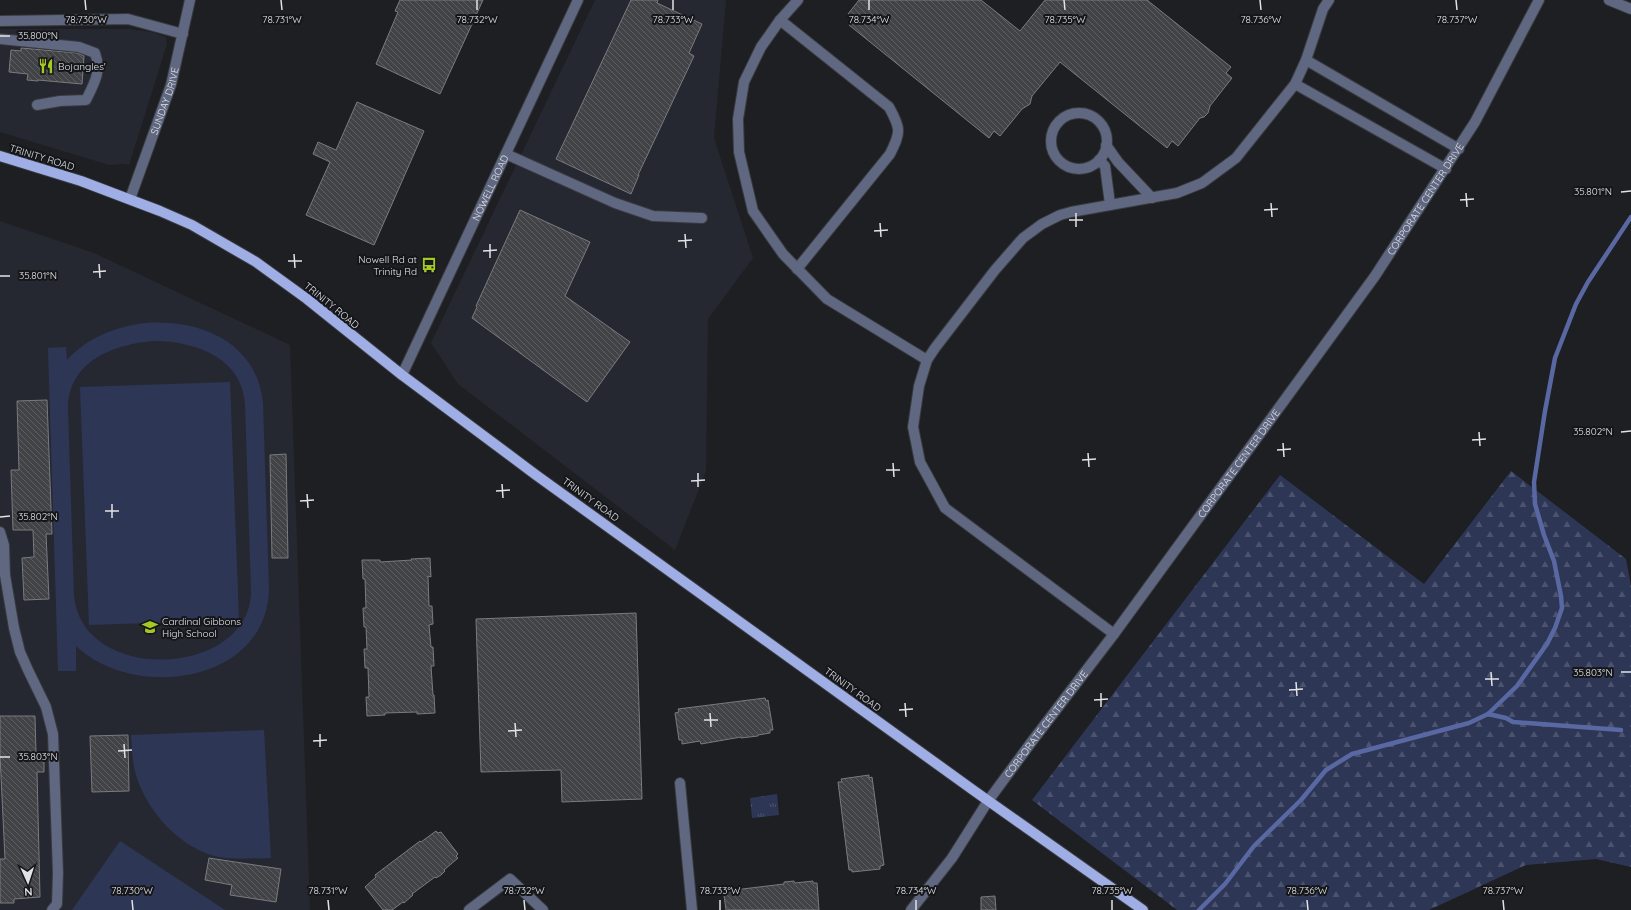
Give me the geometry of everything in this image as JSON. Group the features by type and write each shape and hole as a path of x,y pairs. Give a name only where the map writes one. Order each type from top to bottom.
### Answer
{"main road":[{"name":"TRINITY ROAD","path":"0,156 130,199 192,225 246,255 292,287 402,375 536,475 988,801 1143,910"}],"street":[{"name":"SUNDAY DRIVE","path":"130,199 171,85 190,0"},
{"name":"NOWELL ROAD","path":"402,375 578,0"},
{"path":"798,0 780,20 761,47 744,82 738,119 739,152 753,211 783,254 827,299 927,360"},
{"path":"1114,634 945,508 920,462 913,427 919,386 927,360 995,270 1023,238 1042,224 1060,215 1110,204 1177,193 1202,183 1236,158 1295,84 1306,60 1323,9 1329,0"},
{"name":"CORPORATE CENTER DRIVE","path":"911,910 952,858 988,801 1032,740 1114,634 1371,282 1459,149 1475,122 1539,0"},
{"path":"1609,0 1631,9"},
{"path":"0,21 128,19 183,34"},
{"path":"780,20 888,107 897,123 898,136 890,154 797,269"},
{"path":"0,39 78,47 95,53 99,62 96,79 86,100 60,101 37,105"},
{"path":"1306,60 1459,149"},
{"path":"1295,84 1446,169"},
{"path":"1078,113 1092,116 1103,126 1108,139 1106,145 1105,154 1095,164 1081,169 1066,166 1056,156 1051,142 1054,128 1064,117 1078,113"},
{"path":"1106,145 1118,162 1152,198"},
{"path":"506,154 614,203 653,216 702,218"},
{"path":"1099,160 1105,166 1110,204"},
{"path":"0,532 4,545 5,575 14,628 23,658 46,706 53,734 58,874 57,904 52,910"},
{"path":"680,783 692,910"},
{"path":"469,910 510,879 543,910"}],"shaded area":[{"path":"595,0 726,0 714,138 753,258 708,319 706,471 675,550 458,384 431,343"},
{"path":"0,29 130,29 151,32 166,37 167,44 129,165 109,165 0,132"},
{"name":"Cardinal Gibbons High School","path":"0,221 94,253 290,345 310,910 0,910"}],"green space":[{"path":"145,323 166,323 186,325 205,330 238,350 250,364 258,382 263,403 269,590 262,622 246,646 222,664 193,674 162,677 130,674 101,663 76,646 76,671 58,671 48,348 66,347 67,360 93,339 113,330","holes":["154,341 185,344 213,355 225,363 235,374 242,388 245,404 251,591 244,620 225,641 197,654 166,660 134,657 105,645 84,625 74,596 68,409 70,392 76,379 85,367 96,358 109,351 124,346"]},
{"path":"230,382 239,620 89,625 80,387"},
{"path":"1511,471 1626,559 1631,586 1631,867 1596,859 1526,865 1429,910 1177,910 1032,800 1280,475 1424,584"},
{"path":"264,730 271,858 238,859 219,857 205,853 192,846 167,827 148,802 141,789 136,775 132,755 131,735"},
{"path":"777,794 779,815 752,818 750,798"},
{"path":"120,841 225,910 72,910"}],"building":[{"path":"400,0 483,0 440,94 376,64 398,12 395,11"},
{"path":"631,0 658,0 657,3 702,24 689,53 694,56 638,175 631,194 556,159"},
{"path":"859,0 981,0 1020,31 1045,0 1147,0 1231,67 1226,73 1232,78 1210,106 1208,113 1204,117 1200,118 1178,146 1172,141 1167,148 1060,62 1032,96 1030,104 1022,109 1000,136 994,131 989,138 849,25 854,19 848,14"},
{"path":"21,48 78,53 84,56 82,84 27,80 28,74 9,72 11,50 21,51"},
{"path":"357,102 424,131 374,245 306,215 330,162 313,154 318,142 336,150"},
{"path":"520,210 590,242 565,296 630,342 587,402 472,318 477,307 476,306"},
{"path":"47,400 52,534 46,534 49,599 24,600 22,558 34,557 33,530 13,530 11,470 19,470 17,401"},
{"path":"286,454 288,558 272,558 270,455"},
{"path":"430,558 431,577 428,576 429,606 432,606 433,624 429,625 431,647 433,647 434,666 431,666 435,713 385,713 385,715 367,716 366,697 369,697 368,668 365,668 364,649 367,649 363,608 366,608 365,579 363,579 362,560 380,560 380,562"},
{"path":"636,613 642,799 562,802 561,770 481,772 476,619"},
{"path":"765,698 766,701 768,700 773,730 770,730 770,733 701,744 700,741 682,744 682,740 679,740 675,713 679,712 678,709"},
{"path":"0,716 35,716 36,754 44,754 44,772 37,772 40,897 14,899 14,903 0,903 0,859 5,859 0,755"},
{"path":"128,735 129,791 92,792 90,736"},
{"path":"869,775 869,778 872,777 884,865 880,866 880,869 852,872 852,870 849,870 838,782 842,782 841,779"},
{"path":"436,831 438,833 441,832 458,854 456,856 458,858 444,870 445,871 441,875 436,878 435,877 412,894 413,895 404,903 403,902 392,910 383,910 365,887 376,877 375,875 420,841 421,842"},
{"path":"209,858 281,869 276,902 230,895 232,885 205,880"},
{"path":"794,881 795,883 813,881 813,883 817,883 819,910 726,910 724,895 726,895 726,891 784,884 784,882"},
{"path":"995,896 996,910 981,910 981,897"}],"waterway":[{"path":"1199,910 1225,884 1254,846 1301,800 1326,770 1352,754 1469,723 1488,714 1517,686 1547,644 1555,628 1562,608 1554,561 1544,535 1535,504 1534,482 1555,358 1576,304 1588,282 1631,217"},
{"path":"1488,714 1506,718 1513,722 1621,730"}],"place":[{"name":"Bojangles'","path":"46,66"},
{"name":"Nowell Rd at Trinity Rd","path":"429,265"},
{"name":"Cardinal Gibbons High School","path":"150,627"}]}
